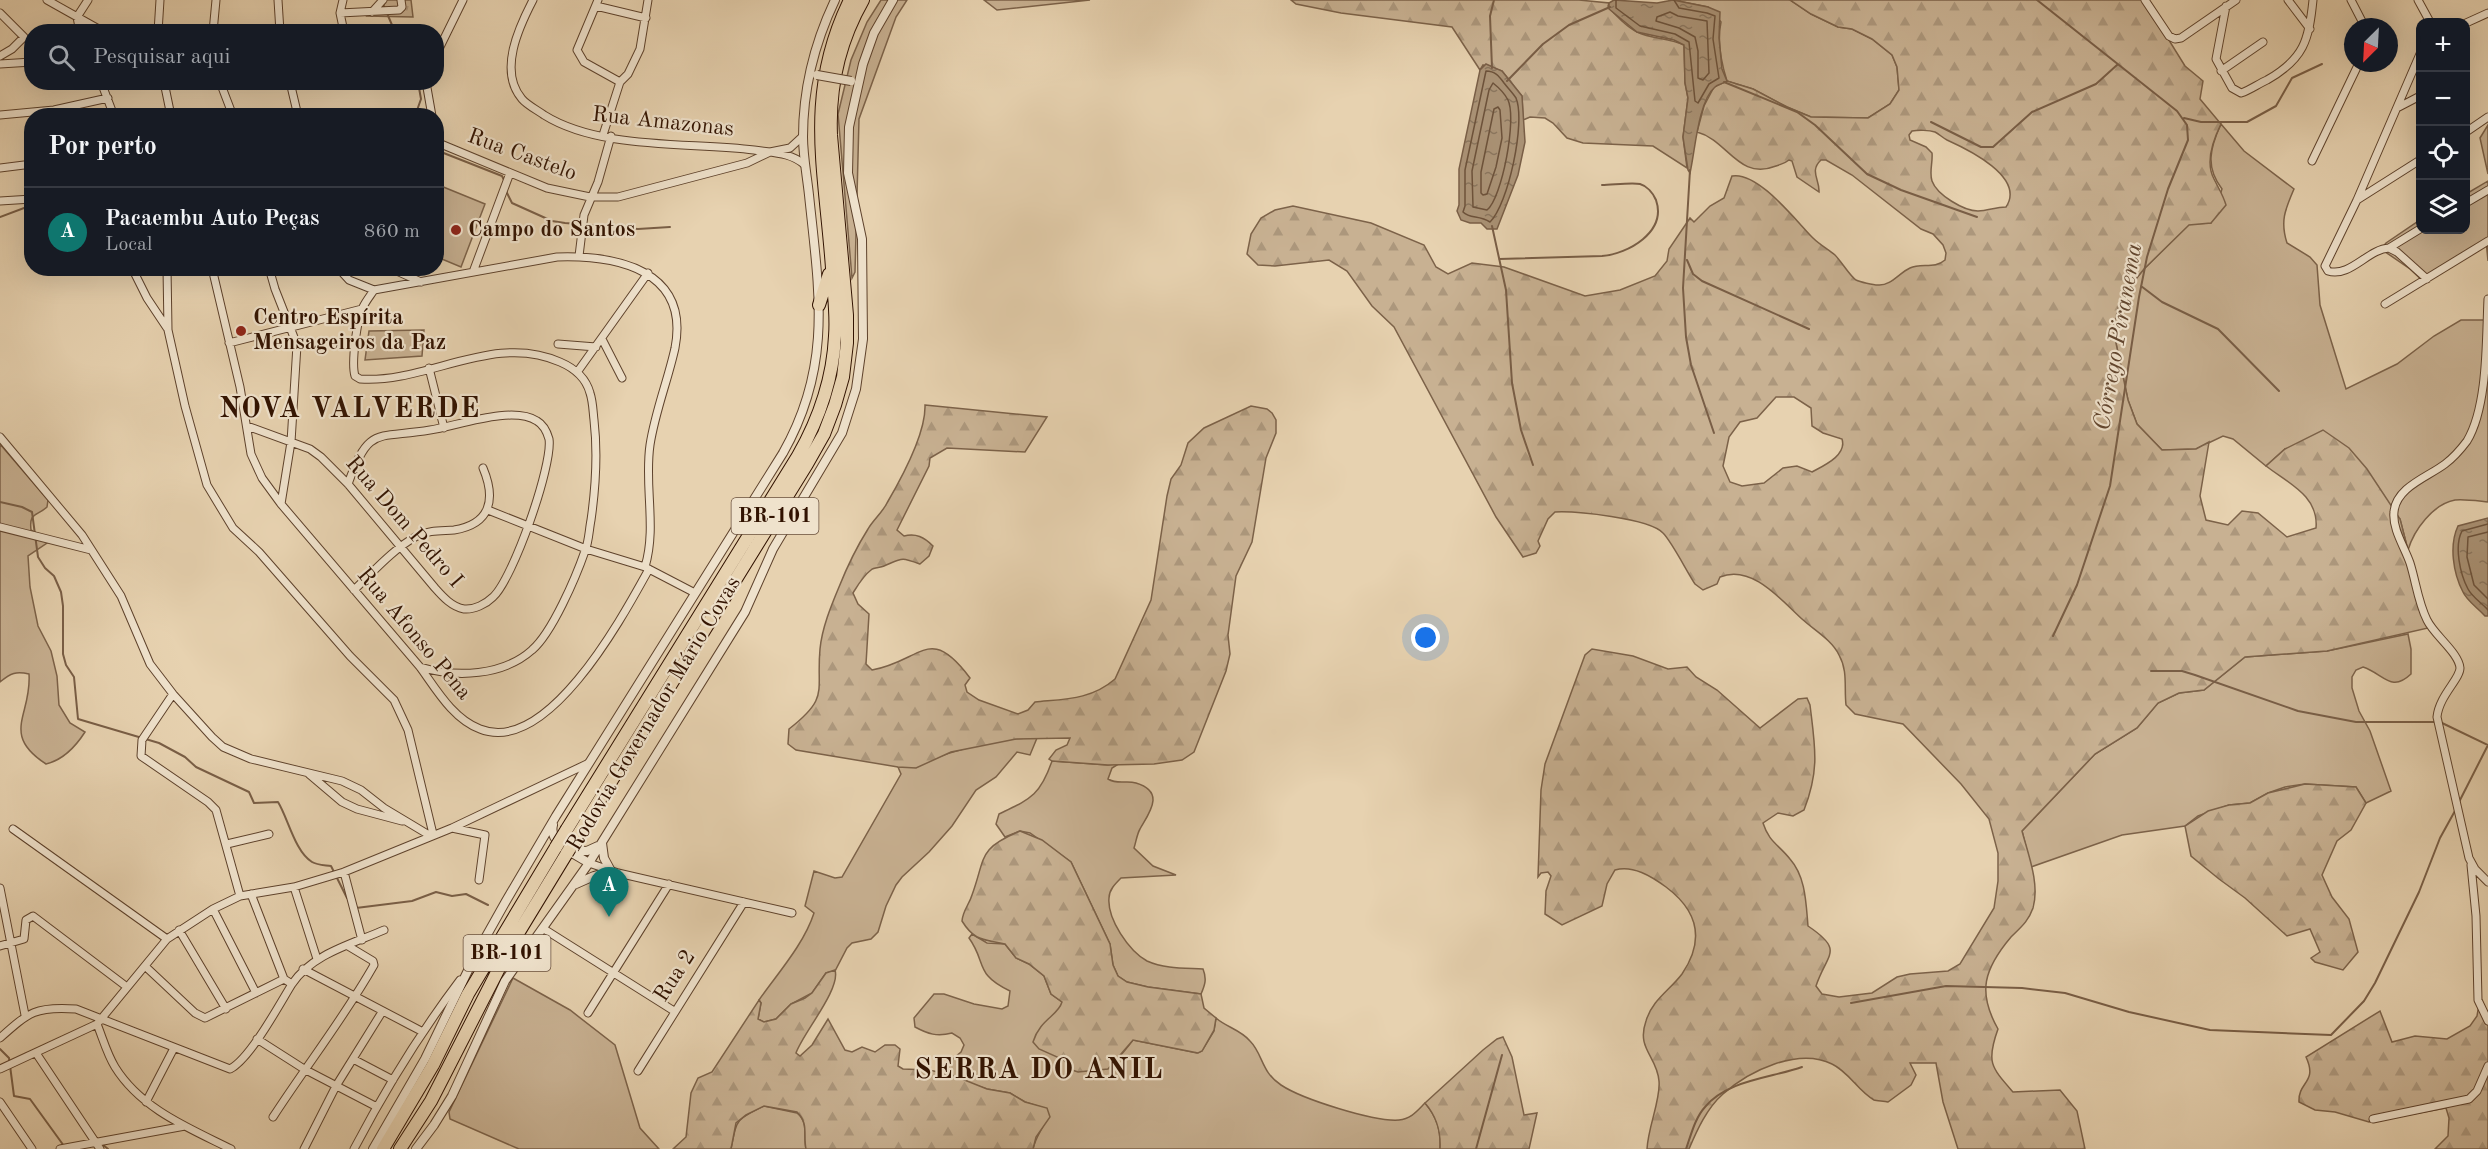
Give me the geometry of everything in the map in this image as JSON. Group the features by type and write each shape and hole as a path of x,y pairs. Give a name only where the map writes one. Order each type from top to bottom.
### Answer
{"highway":[{"name":"Rodovia Governador Mário Covas","path":"400,1149 431,1101 572,832 811,432 826,392 834,351 836,323 821,144 821,99 833,41 850,0"},
{"name":"Rodovia Governador Mário Covas","path":"572,832 807,464 824,434 835,405 845,366 848,329 831,106 834,78 841,50 863,0"},
{"path":"819,305 832,265"},
{"name":"Rodovia Governador Mário Covas","path":"383,1149 418,1094 478,977 564,850"}],"street":[{"path":"47,0 89,24"},
{"path":"76,17 88,0"},
{"path":"158,24 160,0"},
{"path":"214,24 216,0"},
{"path":"278,0 280,24"},
{"path":"342,24 340,13 343,0"},
{"path":"372,12 383,0"},
{"path":"340,13 399,10 402,7 401,0"},
{"path":"444,39 463,0"},
{"name":"Rua Amazonas","path":"533,0 525,14 513,52 511,75 522,99 549,118 585,132 655,143 770,152 792,156 805,165"},
{"path":"579,256 584,215 598,182 620,82 636,61 640,49 648,0"},
{"path":"373,1149 436,1039 469,968 556,816 783,453 798,424 809,394 820,334 805,165 803,116 821,35 835,0"},
{"name":"Rodovia Governador Mário Covas","path":"416,1149 452,1096 505,981 589,863 745,612 773,549 833,451 849,413 858,383 863,339 862,239 848,173 849,127 854,82 874,33 893,0"},
{"path":"2145,0 2169,36 2175,39 2181,38 2236,0"},
{"path":"2288,0 2310,29"},
{"path":"2226,6 2216,59 2232,88 2238,93 2275,75 2295,60 2306,43 2313,0"},
{"path":"2351,0 2360,18"},
{"path":"2418,0 2428,18"},
{"path":"620,82 584,62 579,56 578,46 597,3 646,18"},
{"path":"0,13 24,37 12,49 0,56"},
{"path":"2470,21 2488,14"},
{"path":"76,17 78,24"},
{"path":"2222,71 2263,42"},
{"path":"0,63 24,62"},
{"path":"2416,65 2357,200 2326,263 2326,269 2335,273 2344,271 2416,232"},
{"path":"2312,161 2355,72"},
{"path":"814,74 854,82"},
{"path":"104,90 111,108"},
{"path":"166,90 169,108"},
{"path":"223,90 230,108"},
{"path":"292,90 296,108"},
{"path":"427,90 431,108"},
{"path":"2397,108 2416,98"},
{"path":"73,108 108,99"},
{"path":"0,115 24,114"},
{"path":"2470,129 2488,117"},
{"name":"Rua Amazonas","path":"770,152 790,148 803,136"},
{"name":"Rua Castelo","path":"444,143 548,188 590,197 618,197 747,163 770,152"},
{"path":"2357,200 2416,163"},
{"path":"0,168 24,165"},
{"path":"473,273 510,173"},
{"path":"2470,201 2488,190"},
{"path":"0,201 24,200"},
{"path":"2385,304 2488,241"},
{"path":"2389,248 2397,252 2427,279"},
{"path":"345,276 349,280 374,290 557,256 579,256 626,265 648,273 578,371"},
{"name":"Rua Afonso Pena","path":"214,276 256,466 280,504 420,667 439,693 468,723 481,730 504,732 528,723 555,705 587,669 602,649 647,568 652,537 650,444 675,348 677,330 674,308 669,294 648,273"},
{"path":"136,276 168,330"},
{"path":"167,276 168,330 207,485 233,528 258,552 350,656 394,700 408,730 431,834"},
{"path":"271,276 297,345 291,442 280,504"},
{"path":"408,276 422,282"},
{"path":"374,290 362,309 354,368 357,377 365,380 395,377 469,358 527,354 559,361 578,371 591,393 598,454 597,477 586,549 551,626 532,650 506,665 483,672 454,674 420,667"},
{"path":"2488,299 2484,380 2479,413 2473,429 2467,440 2447,463 2414,484 2399,497 2394,512 2394,520 2411,566 2427,621 2460,668 2458,675 2440,702 2437,717 2472,865 2478,1000 2488,1021"},
{"path":"230,343 362,309"},
{"path":"602,339 622,378"},
{"path":"558,344 596,347"},
{"path":"429,368 444,428"},
{"path":"348,484 355,464 372,439 507,416 536,419 544,426 549,439 549,453 528,525"},
{"name":"Rua Dom Pedro I","path":"247,426 291,442 321,457 348,484 448,601 464,609 472,609 489,601 503,585 528,525"},
{"path":"0,437 64,511 91,550 121,596 150,664 173,694 223,747 251,759 330,777 361,790 406,822 431,834"},
{"path":"354,590 400,545 420,534 472,524 488,510 490,492 483,468"},
{"path":"488,510 586,549 647,568 695,593"},
{"path":"0,527 91,550"},
{"path":"173,694 142,740 141,756 216,810 240,896"},
{"path":"0,1069 100,1021 167,939 213,909 240,896 294,887 344,872 431,834 452,828 589,763"},
{"path":"305,771 342,802 406,822"},
{"path":"324,786 330,777"},
{"path":"381,816 384,808"},
{"path":"556,816 552,828 556,842 564,850 589,863 611,871 792,913"},
{"path":"452,828 485,835 479,880"},
{"path":"14,830 167,939"},
{"path":"226,844 269,834"},
{"path":"564,850 591,850 602,842 604,858 611,871"},
{"path":"2472,865 2488,882"},
{"path":"573,886 611,871"},
{"path":"344,872 362,940"},
{"path":"588,1013 669,884"},
{"path":"294,887 317,959"},
{"path":"0,888 9,944 25,1015"},
{"path":"251,894 284,979 292,984"},
{"name":"Rua 2","path":"638,1071 744,902"},
{"path":"213,909 256,993"},
{"path":"0,946 25,938 26,922 33,916 127,987"},
{"path":"544,929 674,1011"},
{"path":"179,930 226,1009"},
{"path":"0,1038 25,1015 39,1010 76,1009 100,1021 230,1069 240,1062 257,1039 303,969 317,959 384,930"},
{"path":"273,1117 355,998 374,963 348,946"},
{"path":"146,967 200,1017 209,1017 284,979"},
{"path":"354,1149 423,1032 469,968"},
{"path":"303,969 423,1032"},
{"path":"304,1149 336,1086 382,1012"},
{"path":"100,1021 116,1069 146,1102 185,1126 231,1149"},
{"path":"257,1039 304,1069 377,1107"},
{"path":"146,1102 174,1048"},
{"path":"36,1053 98,1146"},
{"path":"353,1059 393,1080"},
{"path":"2373,1119 2469,1099 2477,1091 2488,1066"},
{"path":"0,1101 32,1149"},
{"path":"60,1149 98,1146 185,1126"}],"green space":[{"path":"380,0 411,0 413,17 367,16"},
{"path":"881,0 907,0 896,17 859,119 855,272 852,278 838,114 851,60 867,22"},
{"path":"984,0 1090,0 997,10"},
{"path":"1291,0 1579,0 1609,3 1608,6 1618,17 1637,32 1684,45 1685,83 1688,98 1683,137 1687,168 1653,146 1583,143 1567,138 1545,118 1530,117 1523,120 1522,96 1502,71 1483,65 1480,70 1452,27 1341,13 1296,4"},
{"path":"1673,0 1790,0 1811,14 1838,27 1852,29 1872,39 1892,55 1897,67 1899,90 1890,104 1868,118 1811,117 1753,89 1727,81 1720,52 1721,22 1708,7"},
{"path":"1790,0 2144,0 2185,66 2203,81 2200,99 2221,124 2213,144 2210,165 2226,205 2211,223 2189,225 2144,269 2121,297 2113,329 2128,400 2137,424 2162,450 2196,449 2209,442 2200,496 2206,520 2228,525 2242,511 2258,513 2287,537 2316,528 2316,517 2313,507 2300,491 2266,466 2285,449 2323,430 2349,448 2367,469 2400,519 2428,628 2327,651 2245,657 2204,690 2179,693 2158,703 2137,728 2095,754 2022,831 2032,869 2035,899 2029,917 2011,937 1989,970 1987,1004 1998,1029 1992,1049 1993,1064 1995,1070 2013,1092 2060,1090 2077,1111 2085,1149 1958,1149 1943,1102 1936,1063 1910,1063 1916,1075 1911,1085 1888,1102 1874,1100 1868,1096 1838,1067 1819,1059 1804,1058 1774,1064 1734,1085 1717,1100 1707,1113 1689,1149 1647,1149 1659,1081 1655,1065 1645,1046 1646,1021 1652,1007 1682,974 1689,961 1694,949 1695,927 1691,916 1677,896 1648,875 1628,869 1615,870 1607,884 1602,906 1562,925 1545,914 1546,891 1551,876 1548,872 1541,873 1538,877 1541,790 1545,764 1585,655 1592,649 1633,656 1668,669 1687,667 1696,677 1717,690 1760,728 1798,699 1807,698 1810,705 1815,758 1812,782 1804,810 1793,816 1778,813 1763,823 1771,839 1790,859 1799,874 1804,891 1808,926 1819,934 1830,947 1828,959 1816,986 1822,994 1839,997 1872,993 1897,977 1948,971 1960,964 1994,908 1998,881 1998,853 1989,819 1961,784 1903,724 1855,714 1846,705 1844,667 1836,650 1765,586 1743,575 1732,574 1720,577 1717,584 1703,590 1695,584 1663,533 1643,523 1594,514 1555,512 1548,519 1538,541 1540,546 1536,553 1523,557 1496,517 1394,327 1372,306 1347,271 1329,260 1275,266 1258,265 1247,254 1251,234 1261,218 1275,210 1293,206 1371,223 1424,245 1436,267 1448,274 1472,263 1504,267 1585,296 1620,290 1655,276 1667,261 1669,249 1690,218 1694,222 1710,206 1724,198 1732,176 1753,181 1765,189 1818,243 1835,255 1858,281 1883,285 1910,268 1941,263 1945,260 1946,253 1943,245 1933,234 1921,229 1852,175 1826,160 1821,160 1815,172 1819,192 1797,177 1792,161 1763,169 1752,168 1742,164 1708,136 1697,132 1704,106 1714,87 1727,81 1753,89 1811,117 1868,118 1890,104 1899,90 1897,67 1892,55 1872,39 1811,14","holes":["1912,131 1935,132 1992,166 2008,185 2010,196 2006,207 1982,211 1972,210 1945,197 1932,181 1932,153 1926,147 1910,140 1909,135","1776,397 1794,397 1811,408 1812,426 1823,433 1842,439 1841,450 1834,459 1812,472 1797,466 1783,468 1764,483 1742,486 1730,482 1723,466 1729,437 1740,422 1757,418"]},
{"path":"2221,124 2244,151 2294,189 2284,216 2287,243 2310,257 2317,265 2320,305 2346,389 2397,364 2434,336 2461,320 2488,320 2488,502 2455,500 2447,502 2432,512 2420,526 2408,550 2400,519 2285,449 2266,466 2233,439 2223,436 2196,449 2162,450 2137,424 2128,400 2113,329 2121,297 2144,269 2189,224 2211,223 2222,189 2211,165 2212,149"},
{"path":"2488,125 2488,174 2480,138"},
{"path":"2488,181 2488,261 2486,240 2425,283 2410,269 2381,249 2416,223 2416,234 2470,234 2470,192"},
{"name":"Campo do Santos","path":"444,187 485,204 461,267 444,260"},
{"path":"424,330 422,356 365,360 369,331"},
{"path":"925,405 1047,417 1025,452 947,448 930,458 929,466 897,530 904,536 916,535 930,543 933,546 929,556 920,564 902,559 872,569 853,593 858,604 869,614 866,664 872,670 889,666 924,650 934,649 944,652 956,661 970,678 965,685 967,692 979,700 1018,714 1028,710 1035,702 1087,695 1115,679 1151,600 1171,479 1181,465 1188,443 1204,428 1251,406 1267,409 1272,413 1276,420 1276,433 1266,458 1252,542 1236,576 1228,635 1230,654 1226,671 1194,752 1182,760 1154,764 1108,765 1052,761 1049,759 1056,750 1067,745 1070,738 1016,739 951,752 916,768 796,750 788,744 789,729 811,709 816,701 821,641 833,602 860,543 885,507 905,469 917,442"},
{"path":"0,444 48,500 47,507 31,520 31,530 50,541 28,556 30,587 38,626 51,651 57,676 59,705 70,723 85,732 68,752 46,764 32,753 24,743 21,733 29,688 29,674 14,673 0,682"},
{"path":"2408,634 2411,649 2411,674 2398,682 2393,682 2363,667 2356,670 2352,677 2352,688 2359,711 2370,731 2391,791 2366,803 2356,787 2305,784 2285,787 2250,803 2229,805 2198,816 2185,826 2122,835 2031,867 2022,831 2095,754 2137,728 2158,703 2179,693 2204,690 2245,657 2327,651"},
{"path":"1037,738 1030,755 1017,752 996,777 976,790 952,826 902,877 886,906 878,932 871,939 852,943 835,971 826,973 812,993 791,1004 776,1019 764,1022 758,1019 761,1003 759,1000 810,925 814,913 805,906 814,871 835,878 842,877 901,774 898,767 920,764 945,754 984,744"},
{"path":"1052,761 1108,765 1120,763 1112,768 1108,779 1115,782 1136,783 1151,792 1153,803 1151,810 1139,831 1134,848 1153,866 1176,875 1121,878 1110,892 1109,906 1115,925 1121,934 1133,950 1147,961 1168,967 1203,969 1205,982 1201,994 1148,987 1127,982 1118,976 1113,965 1110,944 1071,862 1030,833 1020,831 1005,837 996,824 999,814 1033,795 1043,782"},
{"path":"2305,784 2356,787 2366,803 2351,830 2337,841 2322,875 2332,897 2349,919 2358,952 2343,970 2315,962 2311,958 2320,952 2310,929 2287,936 2245,898 2191,856 2185,826 2208,811 2229,805 2250,803 2268,793"},
{"path":"1020,831 1042,840 1071,862 1110,944 1113,965 1118,976 1127,982 1148,987 1201,994 1204,1008 1216,1018 1214,1030 1202,1051 1198,1053 1133,1040 1108,1069 1078,1072 1072,1070 1064,1060 1039,1049 1033,1042 1040,1028 1057,1011 1062,1002 1051,994 1044,976 1029,964 1016,958 1005,944 976,936 962,921 985,855 996,843"},
{"path":"972,934 987,943 1005,944 1016,958 1029,964 1044,976 1051,994 1062,1002 1055,1055 1064,1060 1072,1070 1108,1066 1133,1040 1197,1053 1202,1051 1214,1031 1216,1018 1250,1041 1274,1080 1305,1097 1338,1109 1388,1120 1407,1118 1425,1103 1437,1124 1440,1149 1033,1149 1045,1121 1047,1109 1025,1102 1010,1093 987,1089 937,1072 961,1052 964,1045 960,1038 952,1033 933,1034 915,1027 914,1018 934,994 944,994 974,1004 1002,1009 1008,1006 1010,991 986,973 969,938"},
{"path":"835,970 835,978 827,999 796,1053 800,1056 812,1045 828,1019 845,1050 852,1052 862,1047 875,1052 885,1045 895,1045 900,1049 898,1066 903,1069 929,1070 952,1075 987,1089 1010,1093 1025,1102 1047,1108 1050,1117 1036,1137 1033,1149 806,1149 801,1116 797,1112 764,1106 736,1123 731,1149 673,1149 686,1137 691,1093 698,1078 712,1072 759,1000 761,1003 758,1019 764,1022 776,1019 791,1004 812,993 826,973"},
{"path":"513,978 570,1010 615,1045 640,1128 659,1149 519,1149 450,1119 449,1112"},
{"path":"2482,1007 2488,1012 2488,1149 2435,1149 2448,1136 2449,1118 2446,1108 2369,1122 2335,1112 2315,1110 2299,1102 2301,1090 2310,1072 2306,1057 2380,1011 2392,1042 2415,1036 2447,1039 2470,1026"},
{"path":"1503,1037 1512,1057 1524,1115 1537,1113 1529,1149 1440,1149 1437,1124 1425,1103 1483,1050"},
{"path":"764,1106 797,1113 801,1117 806,1149 731,1149 736,1126 742,1118"}],"water":[{"path":"1614,0 1657,3 1673,0 1708,7 1720,12 1719,38 1722,69 1727,81 1715,87 1705,103 1698,127 1690,173 1683,137 1688,98 1685,83 1684,45 1674,40 1637,32 1609,9 1609,3"},
{"path":"1486,64 1502,71 1522,96 1525,142 1518,175 1497,229 1487,229 1481,223 1461,220 1457,211 1459,169 1480,70"},
{"path":"2488,518 2488,616 2485,616 2463,592 2455,568 2453,550 2458,526"}],"waterway":[{"path":"1492,68 1490,16 1494,0"},
{"name":"Córrego Piranema","path":"2037,0 2177,111 2187,125 2188,140 2168,189 2147,257 2110,486 2077,585 2053,636"},
{"path":"383,4 392,24"},
{"path":"1507,81 1543,44 1569,25 1610,7"},
{"path":"2184,118 2201,122 2247,122 2276,106 2292,78 2322,64"},
{"path":"1931,122 1981,147 1993,147 2032,112 2096,84 2117,65"},
{"path":"1724,82 1797,112 1815,125 1867,174 1901,190 1977,217"},
{"path":"418,108 421,99 419,90"},
{"path":"444,153 502,176 505,182"},
{"path":"1690,170 1683,288 1686,337 1691,365 1714,433"},
{"path":"1499,259 1602,256 1623,251 1643,239 1651,231 1658,212 1656,200 1651,192 1645,186 1636,183 1602,185"},
{"path":"506,191 512,203 552,221 638,229 670,227"},
{"path":"0,217 24,208"},
{"path":"1492,226 1506,290 1512,383 1521,430 1533,465"},
{"path":"1687,260 1693,274 1702,281 1809,329"},
{"path":"2141,286 2162,302 2218,329 2279,391"},
{"path":"0,502 32,512 38,557 54,576 61,592 63,654 66,665 74,677 78,719 159,743 185,757 196,767 249,792 254,803 278,802 301,851 312,862 331,866 347,898"},
{"path":"2151,671 2182,671 2298,711 2356,722 2440,722 2488,745"},
{"path":"2458,804 2488,745"},
{"path":"1851,1003 1946,986 2022,988 2065,993 2129,1012 2210,1030 2331,1035 2364,1001 2375,983 2419,892 2440,838 2456,809"},
{"path":"356,908 412,901 436,892 452,896 466,894 488,905"},
{"path":"0,1049 9,1058 14,1096 30,1099 64,1146"},
{"path":"1476,1149 1502,1055"},
{"path":"1686,1149 1699,1116 1714,1098 1737,1085 1802,1067"},
{"path":"102,1144 108,1149"}],"place":[{"name":"Campo do Santos","path":"456,230"},
{"name":"Centro Espírita Mensageiros da Paz","path":"241,331"},
{"name":"Pacaembu Auto Peças","path":"609,917"}],"district":[{"name":"NOVA VALVERDE","path":"350,410"},
{"name":"SERRA DO ANIL","path":"1039,1071"}]}
